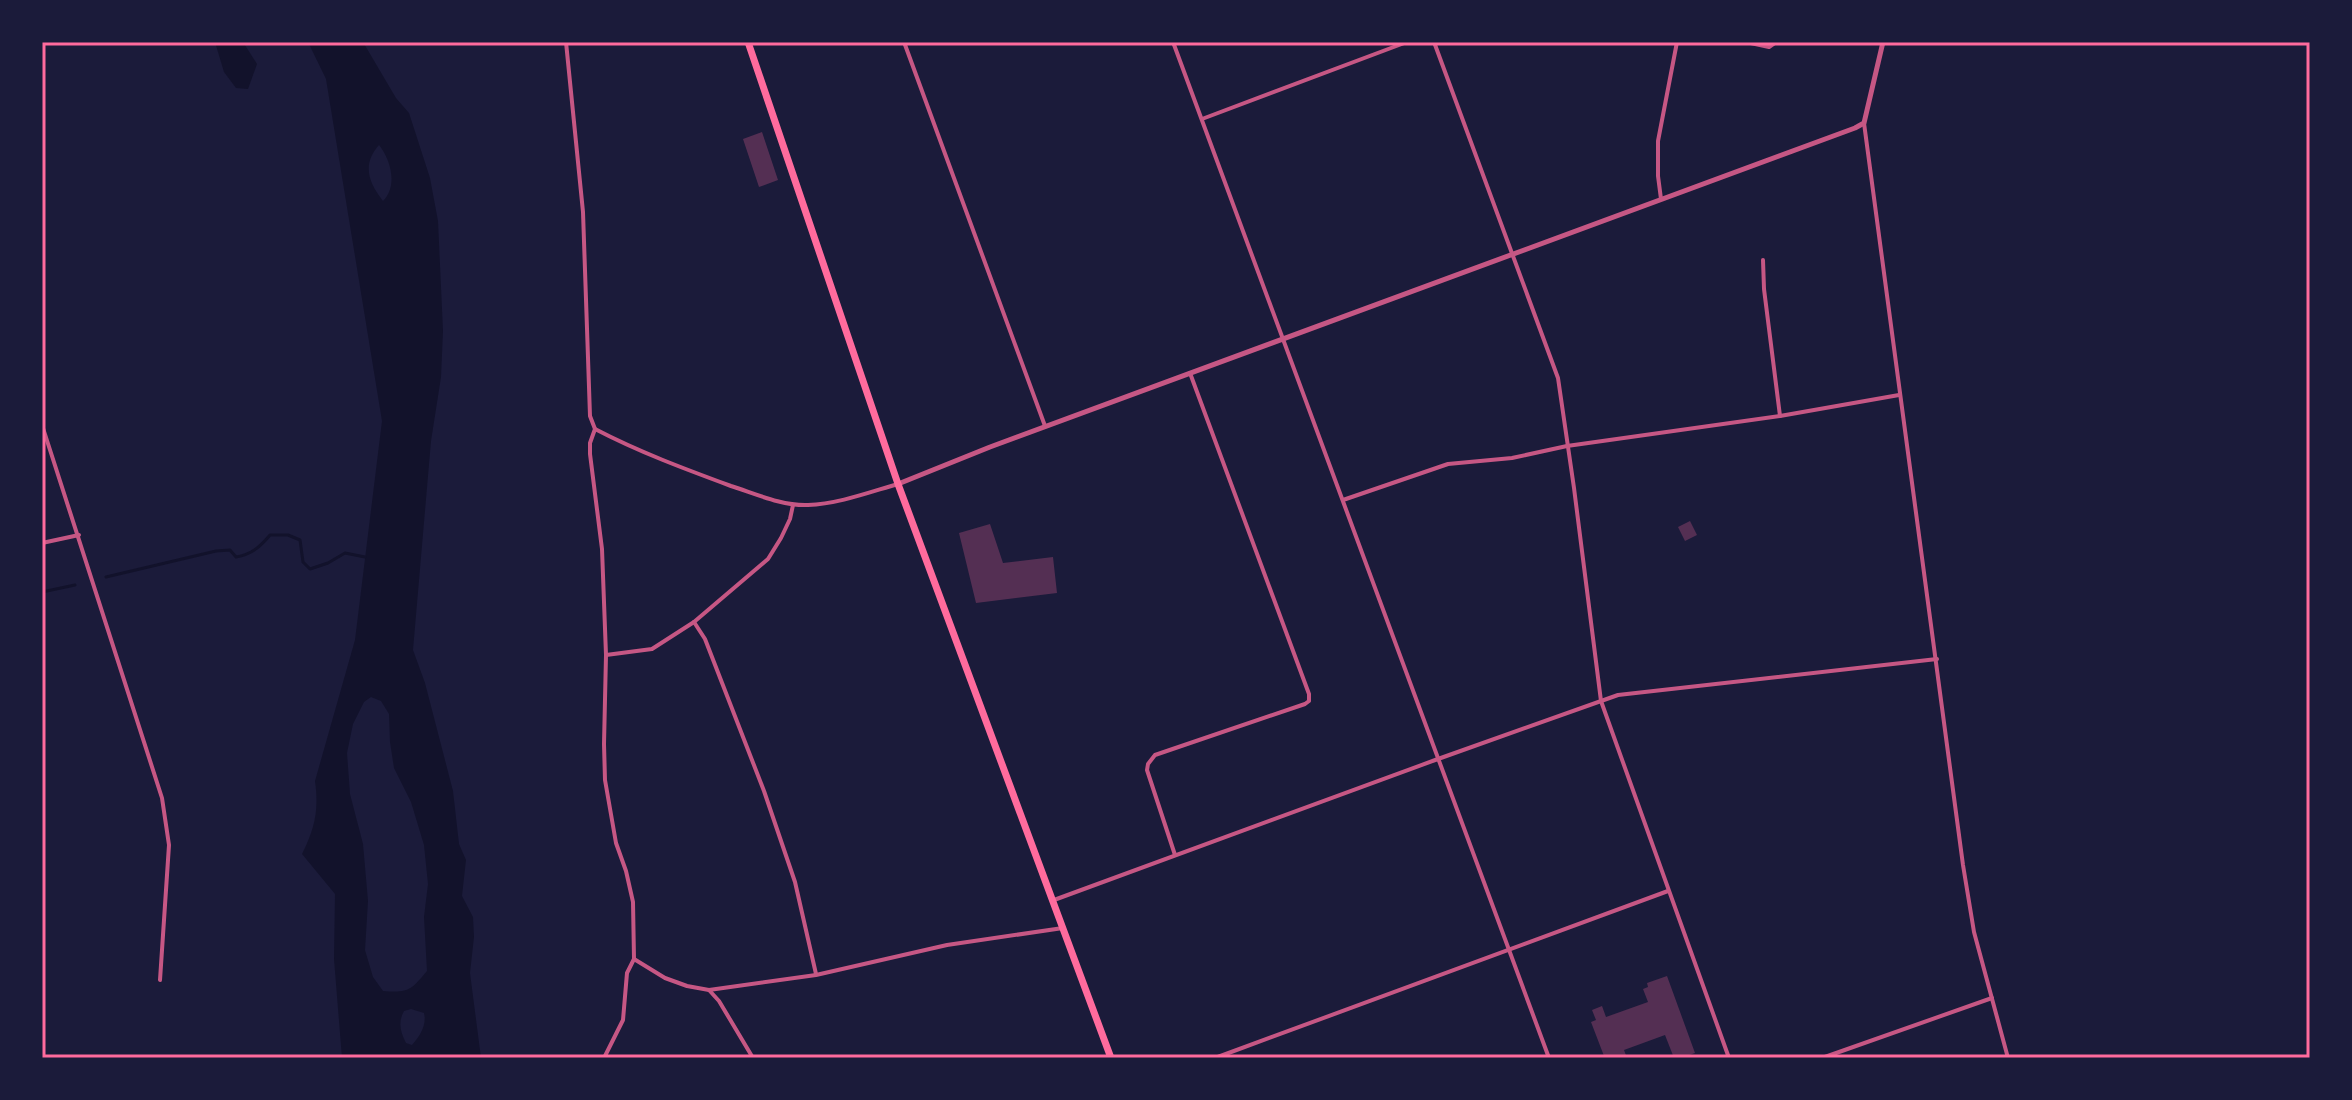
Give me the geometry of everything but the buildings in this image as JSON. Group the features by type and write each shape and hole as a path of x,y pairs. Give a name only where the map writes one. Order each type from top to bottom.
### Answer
{"main road":[{"path":"748,42 898,484 1111,1058"}],"street":[{"path":"566,42 583,212 590,416 595,429 590,454 601,541 606,655 605,780 616,843 633,902 634,959 627,973 623,1020 604,1058"},
{"path":"904,42 1045,427"},
{"path":"1173,42 1549,1058"},
{"path":"1202,119 1407,42"},
{"path":"1434,42 1558,378 1601,701 1729,1058"},
{"path":"1661,199 1658,141 1677,42"},
{"path":"1746,42 1769,47 1776,42"},
{"path":"1883,42 1864,123 1972,918 2008,1058"},
{"path":"595,429 701,475 774,500 821,504 898,484 1864,123"},
{"path":"1763,260 1780,416"},
{"path":"1175,855 1147,770 1151,758 1309,701 1304,680 1190,373"},
{"path":"1343,500 1448,464 1512,458 1567,446 1780,416 1899,395"},
{"path":"42,425 162,798 168,829 169,862 160,980"},
{"path":"606,655 652,649 694,622 768,559 790,519 793,504"},
{"path":"42,543 79,535"},
{"path":"694,622 705,639 764,791 795,882 816,975"},
{"path":"1054,900 1618,695 1937,659"},
{"path":"1215,1058 1668,891"},
{"path":"634,959 665,978 709,990 816,975 947,945 1064,928"},
{"path":"709,990 719,1001 753,1058"},
{"path":"1822,1058 1992,998"}],"shaded area":[{"path":"215,42 243,42 257,64 248,89 236,88 224,72"},
{"path":"308,42 363,42 396,98 409,113 430,178 438,221 443,331 441,377 431,441 413,650 425,683 453,791 459,844 466,860 462,896 473,917 470,973 481,1058 342,1058 334,959 335,894 302,854 315,819 315,781 355,640 382,421 326,79","holes":["379,145 391,173 390,188 383,201 369,173 370,159","371,697 381,701 389,714 394,768 411,802 424,845 428,884 424,917 427,971 404,991 383,991 373,977 365,950 368,901 363,844 350,794 347,753 353,724 364,702","411,1009 424,1013 425,1022 412,1045 406,1043 401,1031 404,1011"]}],"waterway":[{"path":"106,577 216,551 230,550 236,557 242,556 270,535 288,535 300,540 303,562 310,569 345,553 365,557"},
{"path":"42,592 75,585"}]}
